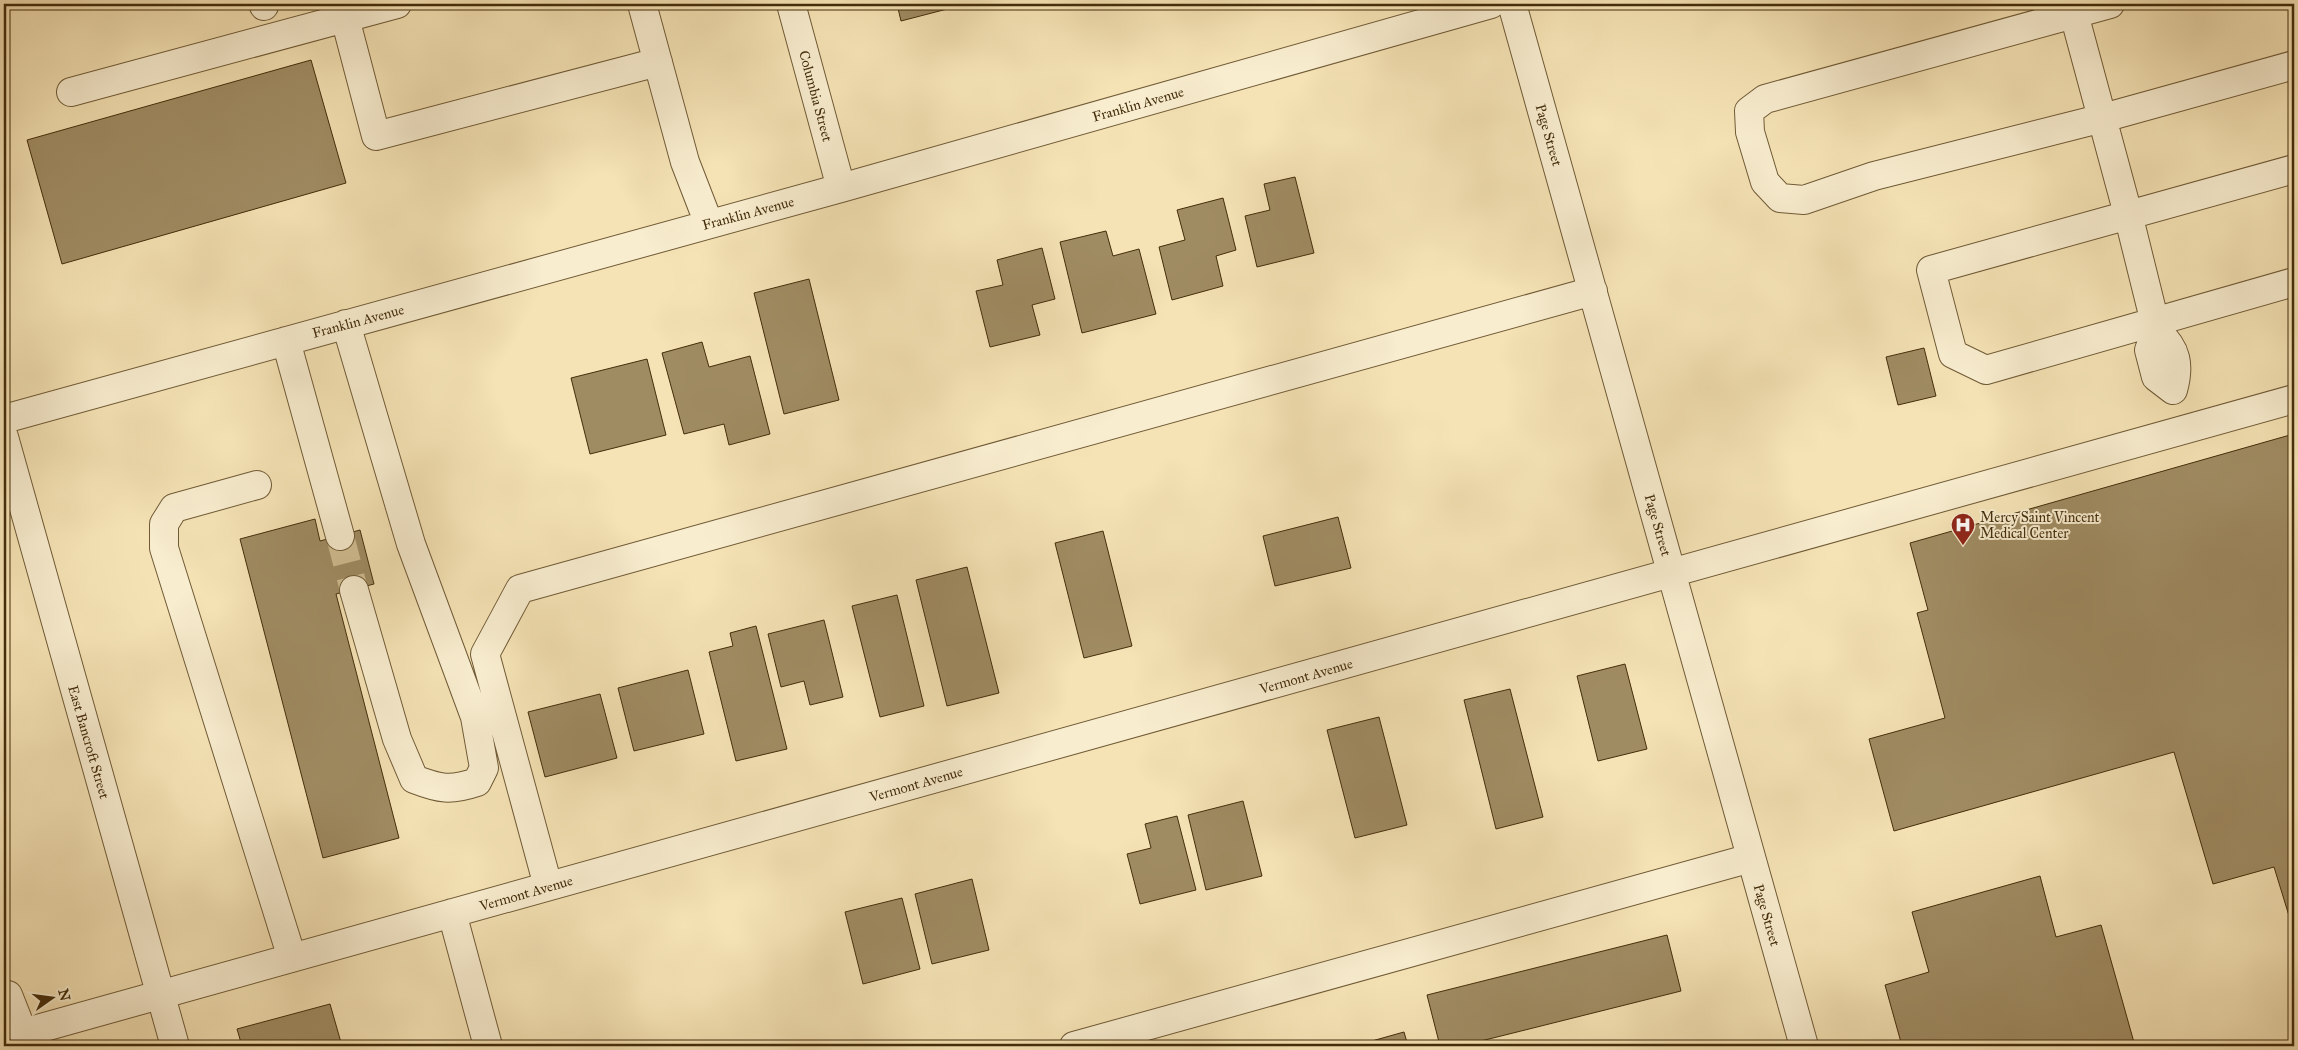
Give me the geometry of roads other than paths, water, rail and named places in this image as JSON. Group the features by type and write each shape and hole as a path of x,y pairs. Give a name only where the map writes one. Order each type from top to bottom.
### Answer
{"street":[{"path":"71,92 397,4"},
{"path":"642,4 685,162 709,224"},
{"name":"Columbia Street","path":"791,4 841,188"},
{"name":"Franklin Avenue","path":"4,419 841,188 1492,4"},
{"name":"Page Street","path":"1512,4 1804,1046"},
{"path":"2110,4 1765,99 1749,111 1750,132 1765,182 1780,198 1804,200 1874,176 2103,118 2294,65"},
{"path":"2074,14 2103,118 2156,326 2149,350 2156,377 2173,390 2186,430"},
{"path":"345,18 376,136 658,62"},
{"path":"2294,169 1930,270 1953,354 1986,370 2156,326 2294,282"},
{"path":"548,886 485,654 520,589 1593,292"},
{"path":"346,324 411,544 475,717 484,768 477,782 457,789 430,785 414,779 397,739 354,590"},
{"path":"286,341 340,536"},
{"name":"Vermont Avenue","path":"24,1040 160,994 2294,400"},
{"name":"East Bancroft Street","path":"4,437 175,1046"},
{"path":"257,485 174,508 164,524 164,548 292,958"},
{"path":"1074,1046 1751,858"},
{"path":"452,913 488,1046"},
{"path":"4,994 8,995 24,1040"}],"tunnel":[{"path":"340,536 354,590"}],"place":[{"name":"Mercy Saint Vincent Medical Center","path":"1963,546"}]}
